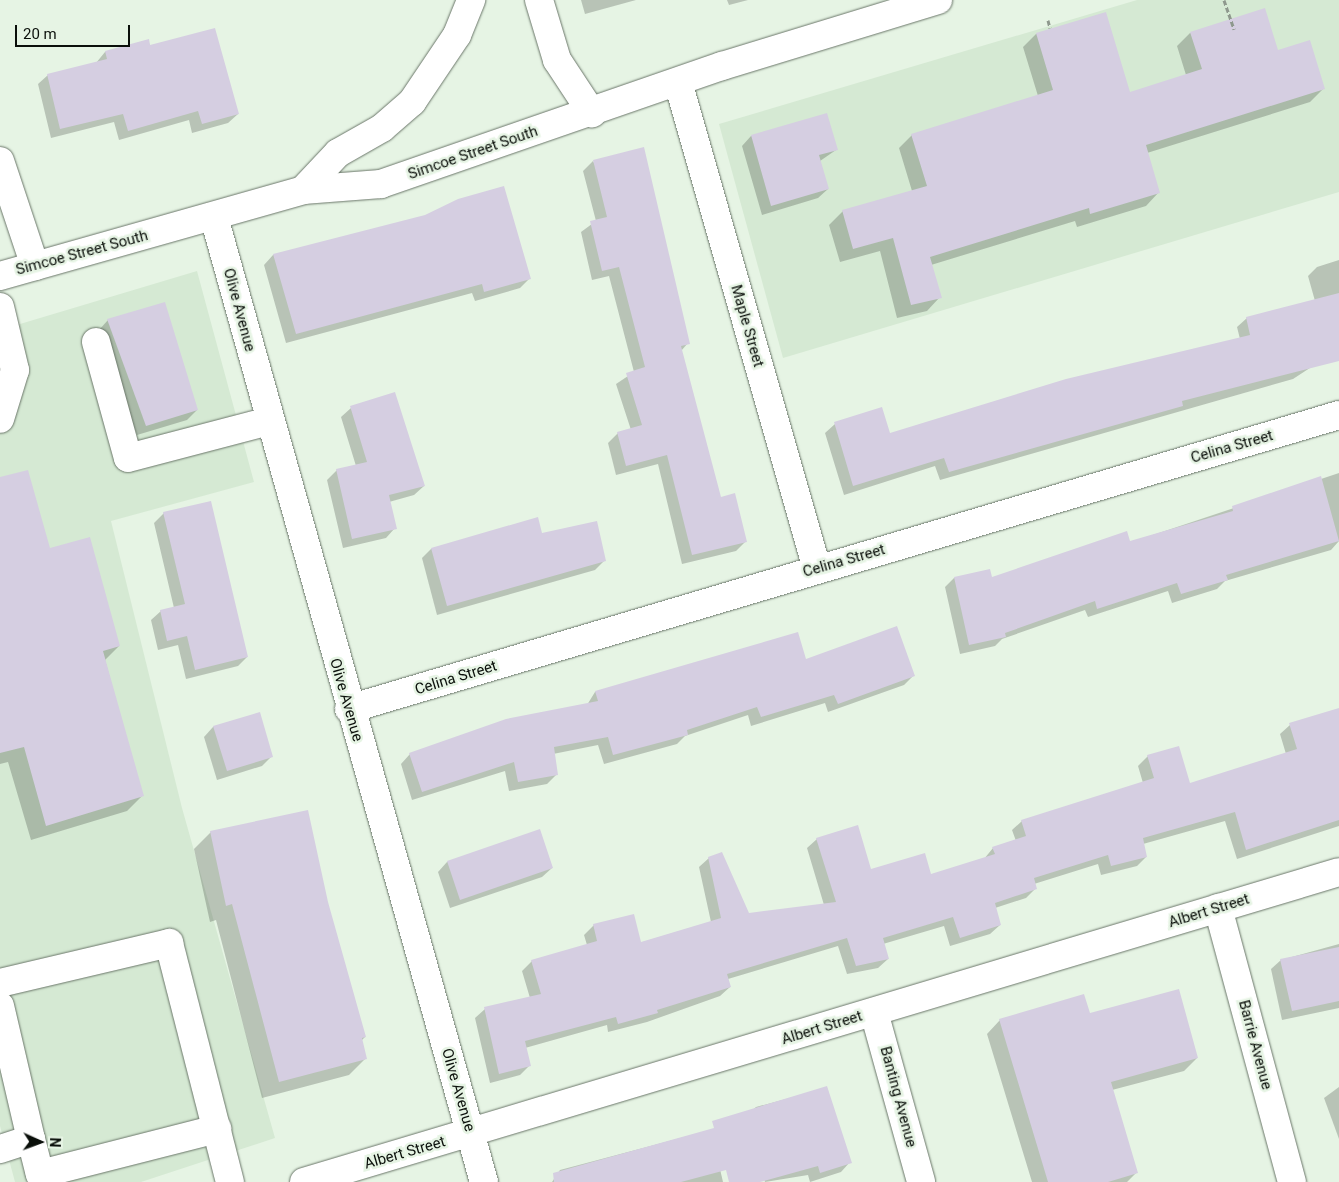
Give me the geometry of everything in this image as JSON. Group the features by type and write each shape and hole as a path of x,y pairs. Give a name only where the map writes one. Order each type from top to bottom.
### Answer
{"street":[{"path":"303,190 338,154 382,128 412,102 457,36 471,0"},
{"path":"539,0 557,60 592,113"},
{"name":"Simcoe Street South","path":"0,276 214,217 303,190 381,184 678,82 938,0"},
{"name":"Maple Street","path":"678,82 817,569"},
{"path":"0,161 36,266"},
{"name":"Olive Avenue","path":"214,217 349,709 484,1182"},
{"path":"0,307 15,370 0,419"},
{"path":"96,342 128,458 269,421"},
{"name":"Celina Street","path":"349,709 1339,416"},
{"name":"Albert Street","path":"304,1182 471,1134 1339,872"},
{"name":"Barrie Avenue","path":"1218,908 1292,1182"},
{"path":"0,983 169,942 230,1182"},
{"path":"0,1006 40,1174 217,1129"},
{"name":"Banting Avenue","path":"874,1012 921,1182"},
{"path":"0,1149 31,1139"}],"path":[{"path":"1224,0 1234,29"},
{"path":"1048,20 1050,28"}],"shaded area":[{"path":"1137,0 1339,0 1339,192 783,358 719,124"},
{"path":"197,271 254,482 111,521 182,808 275,1138 141,1182 15,1182 0,1126 0,330"}],"building":[{"path":"1265,8 1278,50 1310,40 1325,89 1146,145 1160,193 1090,214 1089,208 930,257 942,298 911,305 893,238 853,249 842,210 927,186 911,134 1053,90 1036,33 1106,12 1130,92 1202,69 1190,32"},
{"path":"215,28 239,114 202,124 198,111 128,131 123,114 60,129 47,74 107,59 105,51 149,39 150,45"},
{"path":"827,113 838,150 819,155 829,189 771,206 751,135"},
{"path":"644,147 690,344 681,346 721,497 735,493 747,542 692,555 667,455 626,466 617,432 642,425 626,373 645,367 619,267 602,271 590,221 607,217 593,160"},
{"path":"504,186 531,279 484,292 482,284 296,334 273,254 425,215 458,199"},
{"path":"1339,293 1339,361 1182,401 1183,406 949,472 944,458 853,486 834,422 882,407 890,433 1066,379 1250,335 1246,317"},
{"path":"165,302 198,410 146,426 107,319"},
{"path":"395,392 425,486 389,495 397,529 352,539 336,469 367,462 350,406"},
{"path":"28,470 50,548 90,537 120,646 103,651 144,796 46,826 24,747 0,753 0,477"},
{"path":"1321,476 1339,541 1226,575 1228,580 1181,594 1177,583 1097,609 1095,601 1005,633 1006,637 969,645 954,577 990,569 992,577 1127,531 1130,541 1233,511 1232,506"},
{"path":"211,501 248,657 195,670 187,636 167,641 160,610 185,604 163,512"},
{"path":"538,517 542,533 597,521 606,561 447,606 431,548"},
{"path":"897,626 915,676 838,704 834,695 761,717 757,707 687,730 688,735 613,755 608,737 554,747 558,775 518,782 514,762 422,792 409,753 506,719 598,701 595,691 798,632 806,659"},
{"path":"1339,708 1339,820 1246,850 1235,812 1143,838 1147,857 1111,866 1108,855 1034,878 1037,889 995,903 1001,925 960,938 953,917 883,938 889,959 856,966 847,938 727,974 731,987 657,1010 658,1013 618,1024 616,1017 525,1041 531,1066 499,1074 484,1007 541,994 531,960 597,941 593,924 634,914 641,942 721,918 708,857 722,852 749,913 836,902 816,838 858,825 871,869 925,853 931,874 995,854 992,847 1026,836 1021,820 1154,778 1147,755 1179,746 1190,783 1297,749 1289,723"},
{"path":"260,712 273,757 227,771 213,726"},
{"path":"308,810 328,902 366,1037 362,1038 367,1059 279,1082 232,904 226,906 210,831"},
{"path":"540,829 553,868 460,900 447,861"},
{"path":"1339,947 1339,1001 1292,1011 1280,959"},
{"path":"1179,989 1198,1058 1111,1082 1138,1173 1108,1182 1048,1182 999,1019 1084,994 1090,1013"},
{"path":"827,1086 852,1163 820,1173 818,1166 760,1182 729,1182 726,1170 681,1182 554,1182 553,1173 714,1128 712,1121"}]}
